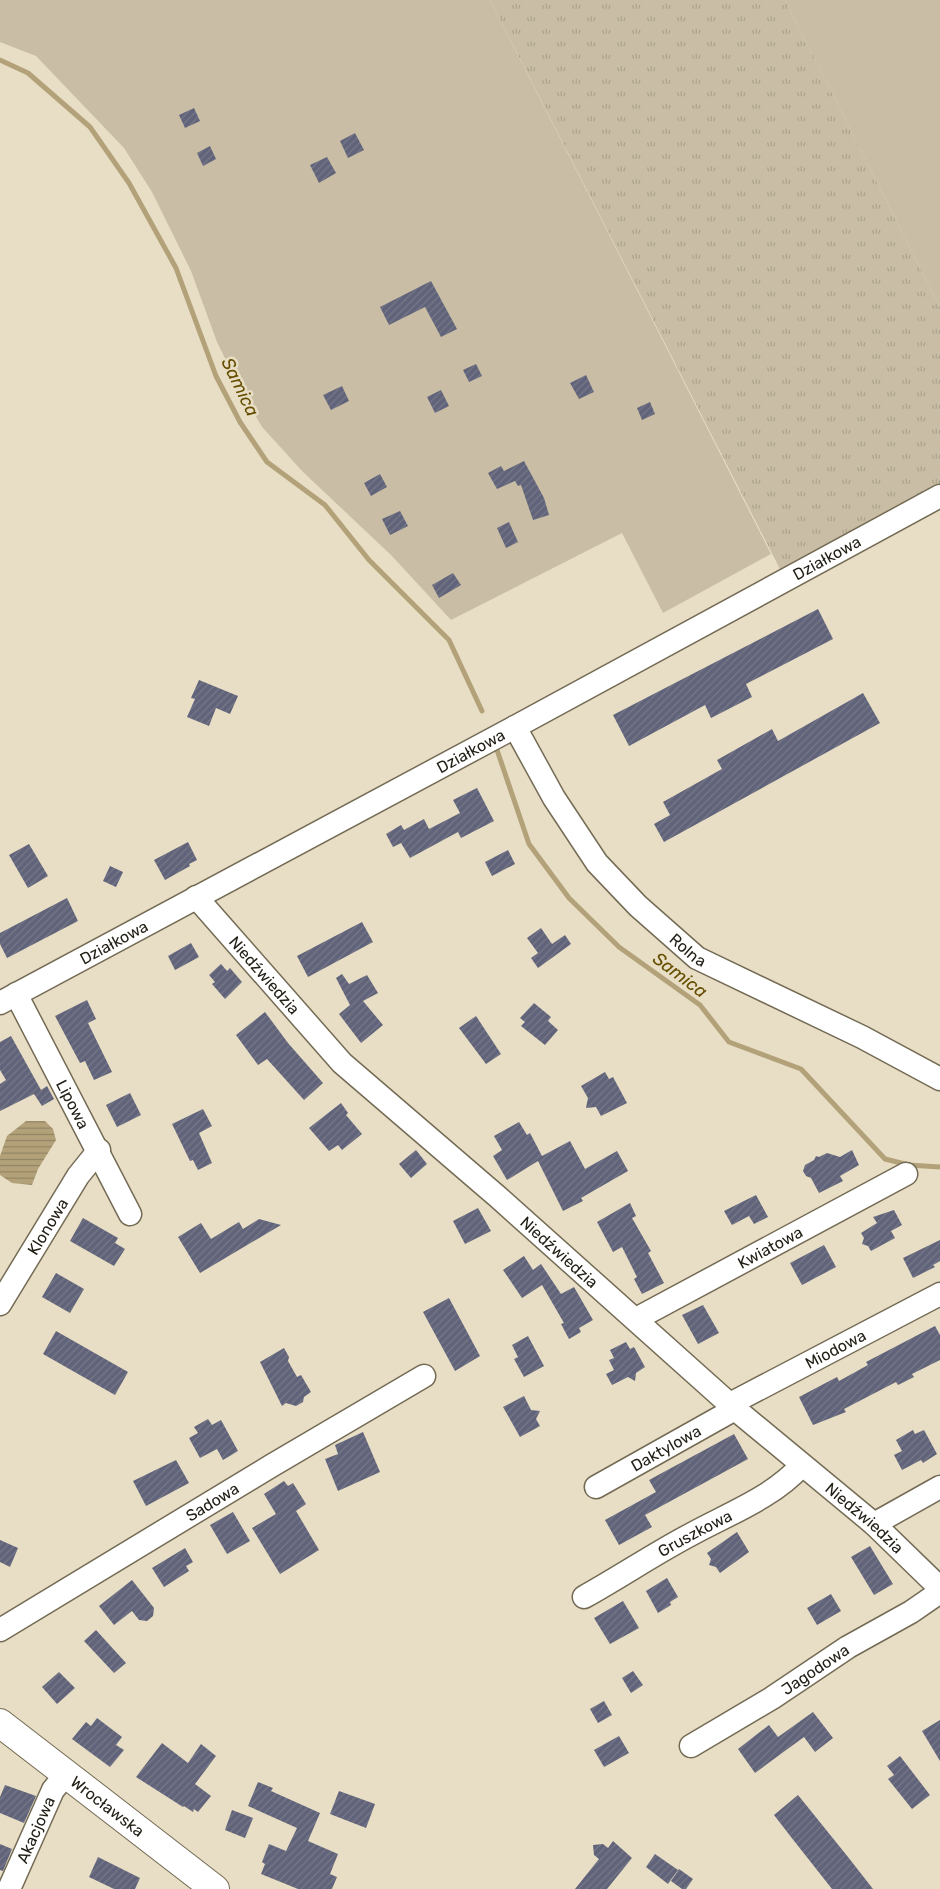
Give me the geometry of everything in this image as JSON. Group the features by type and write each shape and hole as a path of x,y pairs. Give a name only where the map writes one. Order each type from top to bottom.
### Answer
{"main road":[{"name":"Wrocławska","path":"0,1723 215,1889"}],"street":[{"name":"Działkowa","path":"8,998 515,727 940,496"},
{"name":"Rolna","path":"515,727 554,798 597,863 638,906 697,958 829,1021 940,1079"},
{"name":"Niedźwiedzia","path":"196,897 342,1063 636,1319 732,1407 801,1466 874,1524 940,1588"},
{"name":"Lipowa","path":"8,998 99,1150 130,1214"},
{"name":"Klonowa","path":"0,1304 78,1176 99,1150"},
{"name":"Kwiatowa","path":"636,1319 906,1174"},
{"name":"Miodowa","path":"732,1407 940,1294"},
{"name":"Sadowa","path":"0,1630 270,1466 424,1376"},
{"name":"Daktylowa","path":"596,1487 732,1407"},
{"name":"Gruszkowa","path":"584,1597 688,1536 764,1496 790,1478 801,1466"},
{"path":"874,1524 940,1486"},
{"name":"Jagodowa","path":"690,1746 772,1698 848,1647 911,1612 940,1592"},
{"name":"Akacjowa","path":"9,1889 53,1790 66,1774"}],"green space":[{"path":"0,0 490,0 771,554 663,613 622,533 451,620 391,555 303,472 262,427 237,383 217,342 191,271 152,192 124,148 36,56 0,42"},
{"path":"490,0 785,0 940,307 940,488 782,573"},
{"path":"785,0 940,0 940,307"}],"shaded area":[{"path":"26,1121 45,1121 53,1129 56,1140 38,1169 32,1185 12,1183 0,1175 0,1156 7,1136"}],"building":[{"path":"194,108 200,121 185,128 179,115"},
{"path":"355,133 364,150 348,158 340,141"},
{"path":"210,146 216,159 203,166 197,153"},
{"path":"327,157 336,173 319,183 310,165"},
{"path":"431,281 457,329 441,337 425,307 389,325 380,307"},
{"path":"476,364 482,376 469,382 463,370"},
{"path":"586,375 594,392 579,399 570,383"},
{"path":"342,386 349,401 331,410 323,395"},
{"path":"441,390 449,406 435,413 427,397"},
{"path":"650,402 655,414 642,420 637,408"},
{"path":"524,461 544,498 549,515 533,520 521,485 518,486 515,481 497,489 488,473 501,466 504,471"},
{"path":"380,474 387,487 371,496 364,483"},
{"path":"400,511 408,526 390,535 382,519"},
{"path":"509,522 518,542 506,548 497,528"},
{"path":"453,573 461,585 439,598 432,585"},
{"path":"818,609 833,639 746,684 752,697 711,718 705,705 629,746 613,715"},
{"path":"199,680 238,696 230,714 216,708 209,726 187,717 195,699 191,698"},
{"path":"863,693 880,723 664,842 654,824 670,815 663,802 722,769 717,760 772,729 778,741"},
{"path":"477,788 494,821 461,838 458,832 410,858 401,843 393,847 386,834 401,825 404,830 424,819 429,829 460,813 453,800"},
{"path":"188,842 197,860 165,880 154,860"},
{"path":"29,844 48,876 28,888 9,855"},
{"path":"508,850 515,864 492,876 485,862"},
{"path":"110,866 123,872 116,887 103,881"},
{"path":"67,898 78,921 7,958 0,944 0,933"},
{"path":"362,922 373,942 308,977 297,956"},
{"path":"541,928 552,944 565,935 571,944 538,968 531,958 538,953 527,938"},
{"path":"191,943 199,957 175,970 168,956"},
{"path":"221,964 227,971 230,968 242,982 225,999 212,984 215,982 209,975"},
{"path":"342,974 349,984 367,975 378,993 363,1001 383,1025 361,1043 339,1014 350,1005 336,978"},
{"path":"87,1000 96,1019 88,1023 112,1072 94,1080 85,1061 80,1063 55,1016"},
{"path":"534,1003 551,1017 548,1021 558,1030 545,1045 521,1026 525,1022 520,1018"},
{"path":"265,1012 288,1043 323,1083 304,1100 267,1059 258,1065 236,1035"},
{"path":"476,1016 501,1054 486,1064 459,1028"},
{"path":"11,1036 41,1090 47,1086 54,1099 42,1106 34,1094 0,1111 0,1084 6,1080 0,1070 0,1042"},
{"path":"605,1072 609,1079 613,1077 627,1103 601,1116 596,1107 586,1108 588,1098 581,1086"},
{"path":"130,1093 141,1115 117,1127 106,1105"},
{"path":"341,1103 348,1113 346,1115 362,1134 342,1150 338,1145 329,1151 309,1128"},
{"path":"203,1109 212,1126 199,1133 212,1163 198,1170 193,1160 190,1161 172,1124"},
{"path":"519,1122 527,1135 530,1133 542,1156 570,1141 585,1169 617,1151 628,1171 581,1198 583,1201 563,1211 538,1161 507,1180 493,1156 502,1150 494,1136"},
{"path":"416,1150 427,1164 411,1178 399,1164"},
{"path":"852,1150 859,1165 840,1176 843,1181 819,1193 811,1178 806,1176 803,1171 805,1165 814,1160 816,1156 819,1157 827,1153 840,1157"},
{"path":"756,1195 768,1217 754,1224 749,1216 732,1225 724,1211"},
{"path":"630,1203 636,1216 632,1218 651,1251 648,1253 664,1283 642,1294 634,1279 637,1277 622,1247 613,1252 597,1222"},
{"path":"478,1208 491,1231 465,1244 453,1221"},
{"path":"894,1210 902,1225 891,1231 895,1238 871,1251 868,1246 862,1244 864,1238 861,1233 877,1223 873,1217"},
{"path":"83,1218 118,1238 115,1243 125,1249 114,1266 70,1241"},
{"path":"259,1219 281,1225 200,1273 178,1237 201,1223 211,1239 239,1222 243,1229"},
{"path":"940,1240 940,1261 933,1265 935,1267 913,1278 903,1258"},
{"path":"824,1245 836,1267 802,1285 790,1263"},
{"path":"524,1256 533,1270 541,1264 561,1294 574,1287 593,1320 579,1328 581,1332 569,1339 561,1324 564,1323 542,1285 522,1298 503,1270"},
{"path":"56,1273 84,1289 70,1313 42,1297"},
{"path":"449,1298 480,1356 455,1371 423,1312"},
{"path":"703,1305 719,1333 698,1344 682,1315"},
{"path":"935,1326 940,1335 940,1360 912,1374 914,1377 898,1385 896,1382 844,1409 846,1412 813,1425 799,1397 837,1377 839,1381 868,1365 866,1362"},
{"path":"56,1331 128,1372 115,1395 43,1354"},
{"path":"528,1336 544,1366 524,1377 514,1359 518,1357 512,1345"},
{"path":"626,1342 630,1349 634,1347 645,1367 636,1373 635,1381 628,1377 612,1385 606,1374 614,1370 609,1360 614,1358 610,1350"},
{"path":"284,1348 289,1357 288,1361 297,1377 301,1375 311,1392 304,1397 303,1402 296,1406 286,1403 282,1406 260,1362"},
{"path":"524,1396 531,1410 540,1411 536,1419 540,1426 520,1437 503,1407"},
{"path":"208,1419 212,1425 221,1420 238,1451 223,1460 217,1449 200,1458 189,1438 198,1433 194,1427"},
{"path":"913,1430 915,1434 924,1430 937,1454 923,1463 921,1460 902,1470 894,1455 902,1451 896,1440"},
{"path":"363,1432 380,1472 338,1491 325,1459 338,1454 335,1445"},
{"path":"734,1434 748,1459 645,1515 652,1527 619,1545 605,1520 656,1492 649,1480"},
{"path":"176,1460 189,1483 146,1506 133,1481"},
{"path":"284,1481 288,1486 293,1483 306,1504 296,1511 319,1550 280,1574 252,1528 276,1514 264,1494"},
{"path":"233,1512 250,1541 227,1554 210,1525"},
{"path":"737,1532 749,1552 720,1573 716,1567 709,1565 711,1559 707,1553"},
{"path":"0,1540 18,1548 10,1567 0,1562"},
{"path":"870,1546 893,1584 874,1595 851,1557"},
{"path":"185,1548 193,1562 186,1566 189,1571 164,1587 152,1568"},
{"path":"667,1578 678,1597 670,1602 671,1605 658,1613 646,1591"},
{"path":"132,1580 154,1608 153,1616 147,1621 139,1620 132,1611 114,1625 99,1606"},
{"path":"831,1594 841,1611 817,1625 807,1608"},
{"path":"623,1601 639,1628 610,1644 594,1618"},
{"path":"96,1630 126,1663 114,1673 84,1641"},
{"path":"633,1671 643,1685 631,1693 622,1678"},
{"path":"59,1672 75,1688 57,1704 42,1687"},
{"path":"604,1701 612,1715 598,1723 590,1709"},
{"path":"813,1712 833,1738 815,1752 804,1737 755,1773 738,1749 769,1725 778,1737"},
{"path":"97,1718 122,1737 116,1745 124,1750 110,1767 72,1739 86,1722 91,1726"},
{"path":"940,1720 940,1761 922,1731"},
{"path":"619,1736 629,1753 604,1767 594,1750"},
{"path":"162,1743 188,1763 201,1744 216,1756 195,1784 211,1796 198,1812 194,1809 193,1812 183,1807 136,1777"},
{"path":"900,1756 930,1795 912,1809 888,1779 894,1775 887,1766"},
{"path":"258,1782 273,1788 271,1791 320,1813 308,1841 338,1854 330,1874 337,1877 332,1889 298,1889 261,1874 265,1864 262,1862 269,1844 286,1851 297,1828 248,1806"},
{"path":"5,1785 36,1796 24,1823 0,1813 0,1797"},
{"path":"339,1791 375,1804 366,1828 330,1814"},
{"path":"798,1795 873,1889 832,1889 774,1815"},
{"path":"232,1810 253,1818 245,1838 225,1830"},
{"path":"613,1841 632,1858 607,1889 575,1889 599,1859 594,1855 593,1845 603,1844 608,1848"},
{"path":"0,1844 12,1849 3,1871 0,1870"},
{"path":"655,1854 678,1870 668,1884 646,1867"},
{"path":"98,1857 140,1878 135,1889 114,1889 89,1877"},
{"path":"679,1869 693,1879 686,1889 682,1889 671,1881"}],"waterway":[{"name":"Samica","path":"0,60 28,73 90,127 129,183 176,268 216,376 240,422 267,462 325,505 369,560 449,640 482,711"},
{"name":"Samica","path":"496,747 529,844 569,898 619,947 700,1005 729,1042 801,1069 885,1159 909,1165 940,1167"}]}
